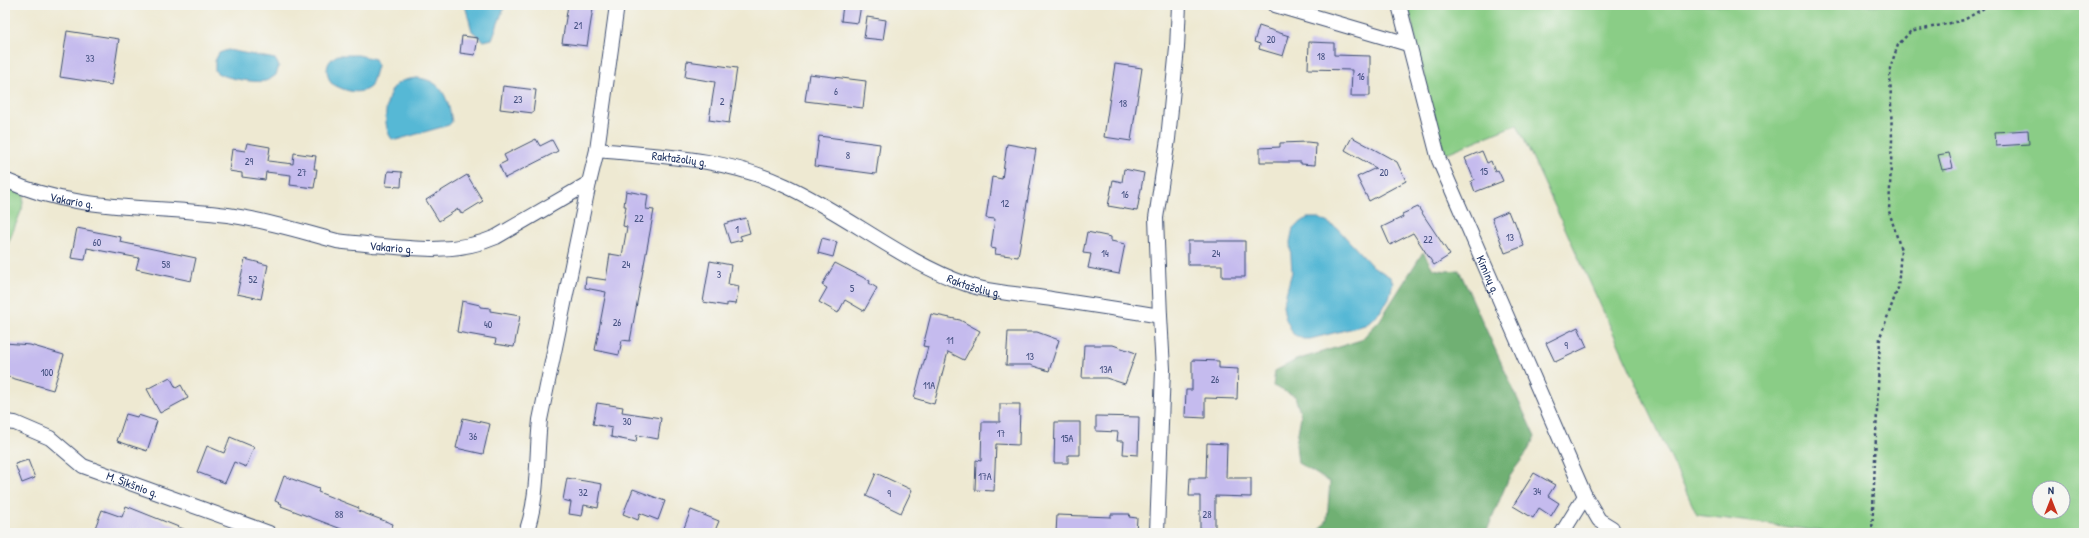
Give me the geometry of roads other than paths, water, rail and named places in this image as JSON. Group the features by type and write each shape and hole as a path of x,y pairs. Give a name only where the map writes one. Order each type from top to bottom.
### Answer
{"street":[{"path":"526,533 535,502 537,449 540,420 589,182 597,150 617,5"},
{"path":"1157,533 1163,370 1156,218 1169,132 1177,48 1178,5"},
{"path":"1276,5 1408,44"},
{"name":"Kiminų g.","path":"1399,5 1439,160 1585,496 1599,520 1612,528"},
{"name":"Raktažolių g.","path":"597,150 692,159 727,165 753,172 787,186 909,256 967,284 996,291 1160,316"},
{"name":"Vakario g.","path":"5,180 25,189 59,198 108,205 234,216 339,241 403,248 444,248 482,243 496,237 589,182"},
{"name":"M. Šikšnio g.","path":"5,422 15,423 50,438 83,466 269,533"},
{"path":"1562,533 1585,496"}],"water":[{"path":"465,5 505,5 492,39 484,41 472,31"},
{"path":"228,50 275,59 279,66 276,75 265,81 254,81 218,74 215,71 215,61 219,53"},
{"path":"338,55 358,55 375,59 377,66 371,86 362,91 356,92 340,88 331,83 327,67 331,60"},
{"path":"417,78 433,82 443,92 452,122 449,125 396,140 392,139 387,128 386,121 388,98 396,85 404,80"},
{"path":"1307,218 1319,218 1337,228 1371,265 1390,277 1393,283 1389,298 1380,312 1365,325 1310,339 1303,339 1293,334 1285,317 1283,305 1292,272 1290,242 1293,228"}]}
